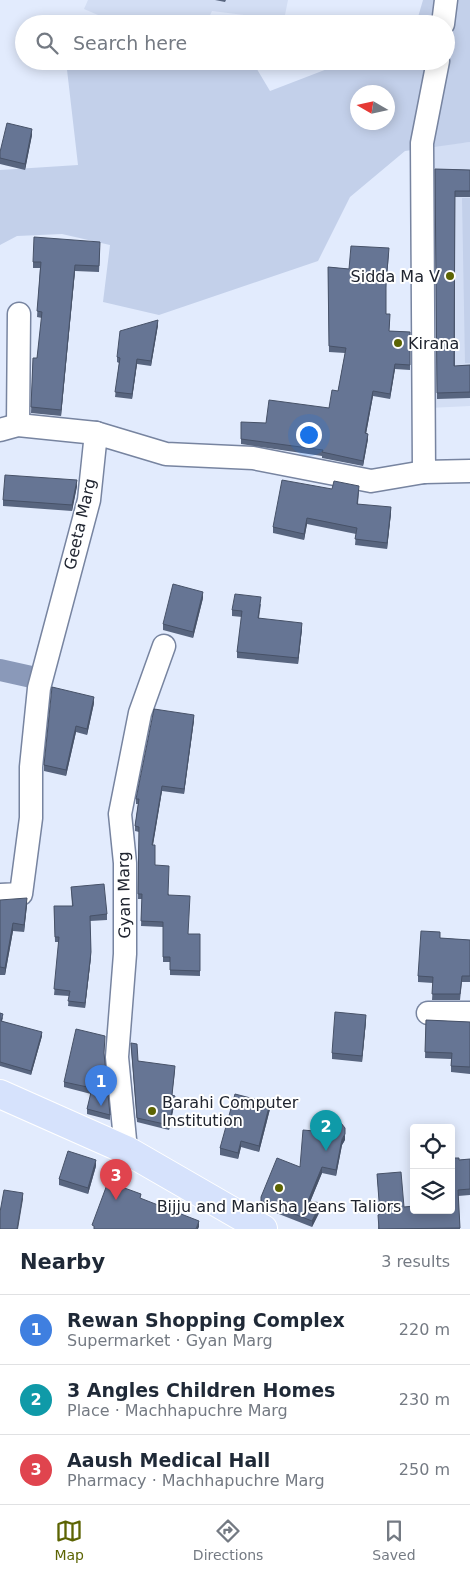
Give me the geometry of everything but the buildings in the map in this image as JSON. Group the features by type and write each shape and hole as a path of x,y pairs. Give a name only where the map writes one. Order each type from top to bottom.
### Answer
{"main road":[{"path":"0,1094 126,1150 263,1229"}],"street":[{"path":"444,15 446,0"},
{"path":"424,472 422,143 436,70"},
{"path":"19,314 9,428 96,433 166,454 253,458 371,481 424,472 470,471"},
{"name":"Geeta Marg","path":"0,895 21,894 31,818 31,767 38,688 89,500 96,433"},
{"name":"Gyan Marg","path":"126,1150 117,1057 125,954 125,863 120,814 140,713 164,646"},
{"path":"428,1012 470,1013"}],"shaded area":[{"path":"88,0 288,0 285,15 244,15 212,11 210,15 98,15 84,9"},
{"path":"423,0 470,0 470,142 405,151 350,197 318,261 159,315 103,302 110,245 62,234 17,236 0,245 0,170 78,165 67,70 257,70 270,91 325,70 455,70 455,15 419,15"},
{"name":"Sidda Ma V","path":"470,142 470,406 429,408 432,146"},
{"path":"462,198 470,198 470,363 465,363"}],"waterway":[{"path":"0,670 36,678"}],"place":[{"name":"Sidda Ma V","path":"450,276"},
{"name":"Kirana","path":"398,343"},
{"name":"Rewan Shopping Complex","path":"101,1106"},
{"name":"Barahi Computer Institution","path":"152,1111"},
{"name":"3 Angles Children Homes","path":"326,1151"},
{"name":"Bijju and Manisha Jeans Taliors","path":"279,1188"},
{"name":"Aaush Medical Hall","path":"116,1200"}]}
